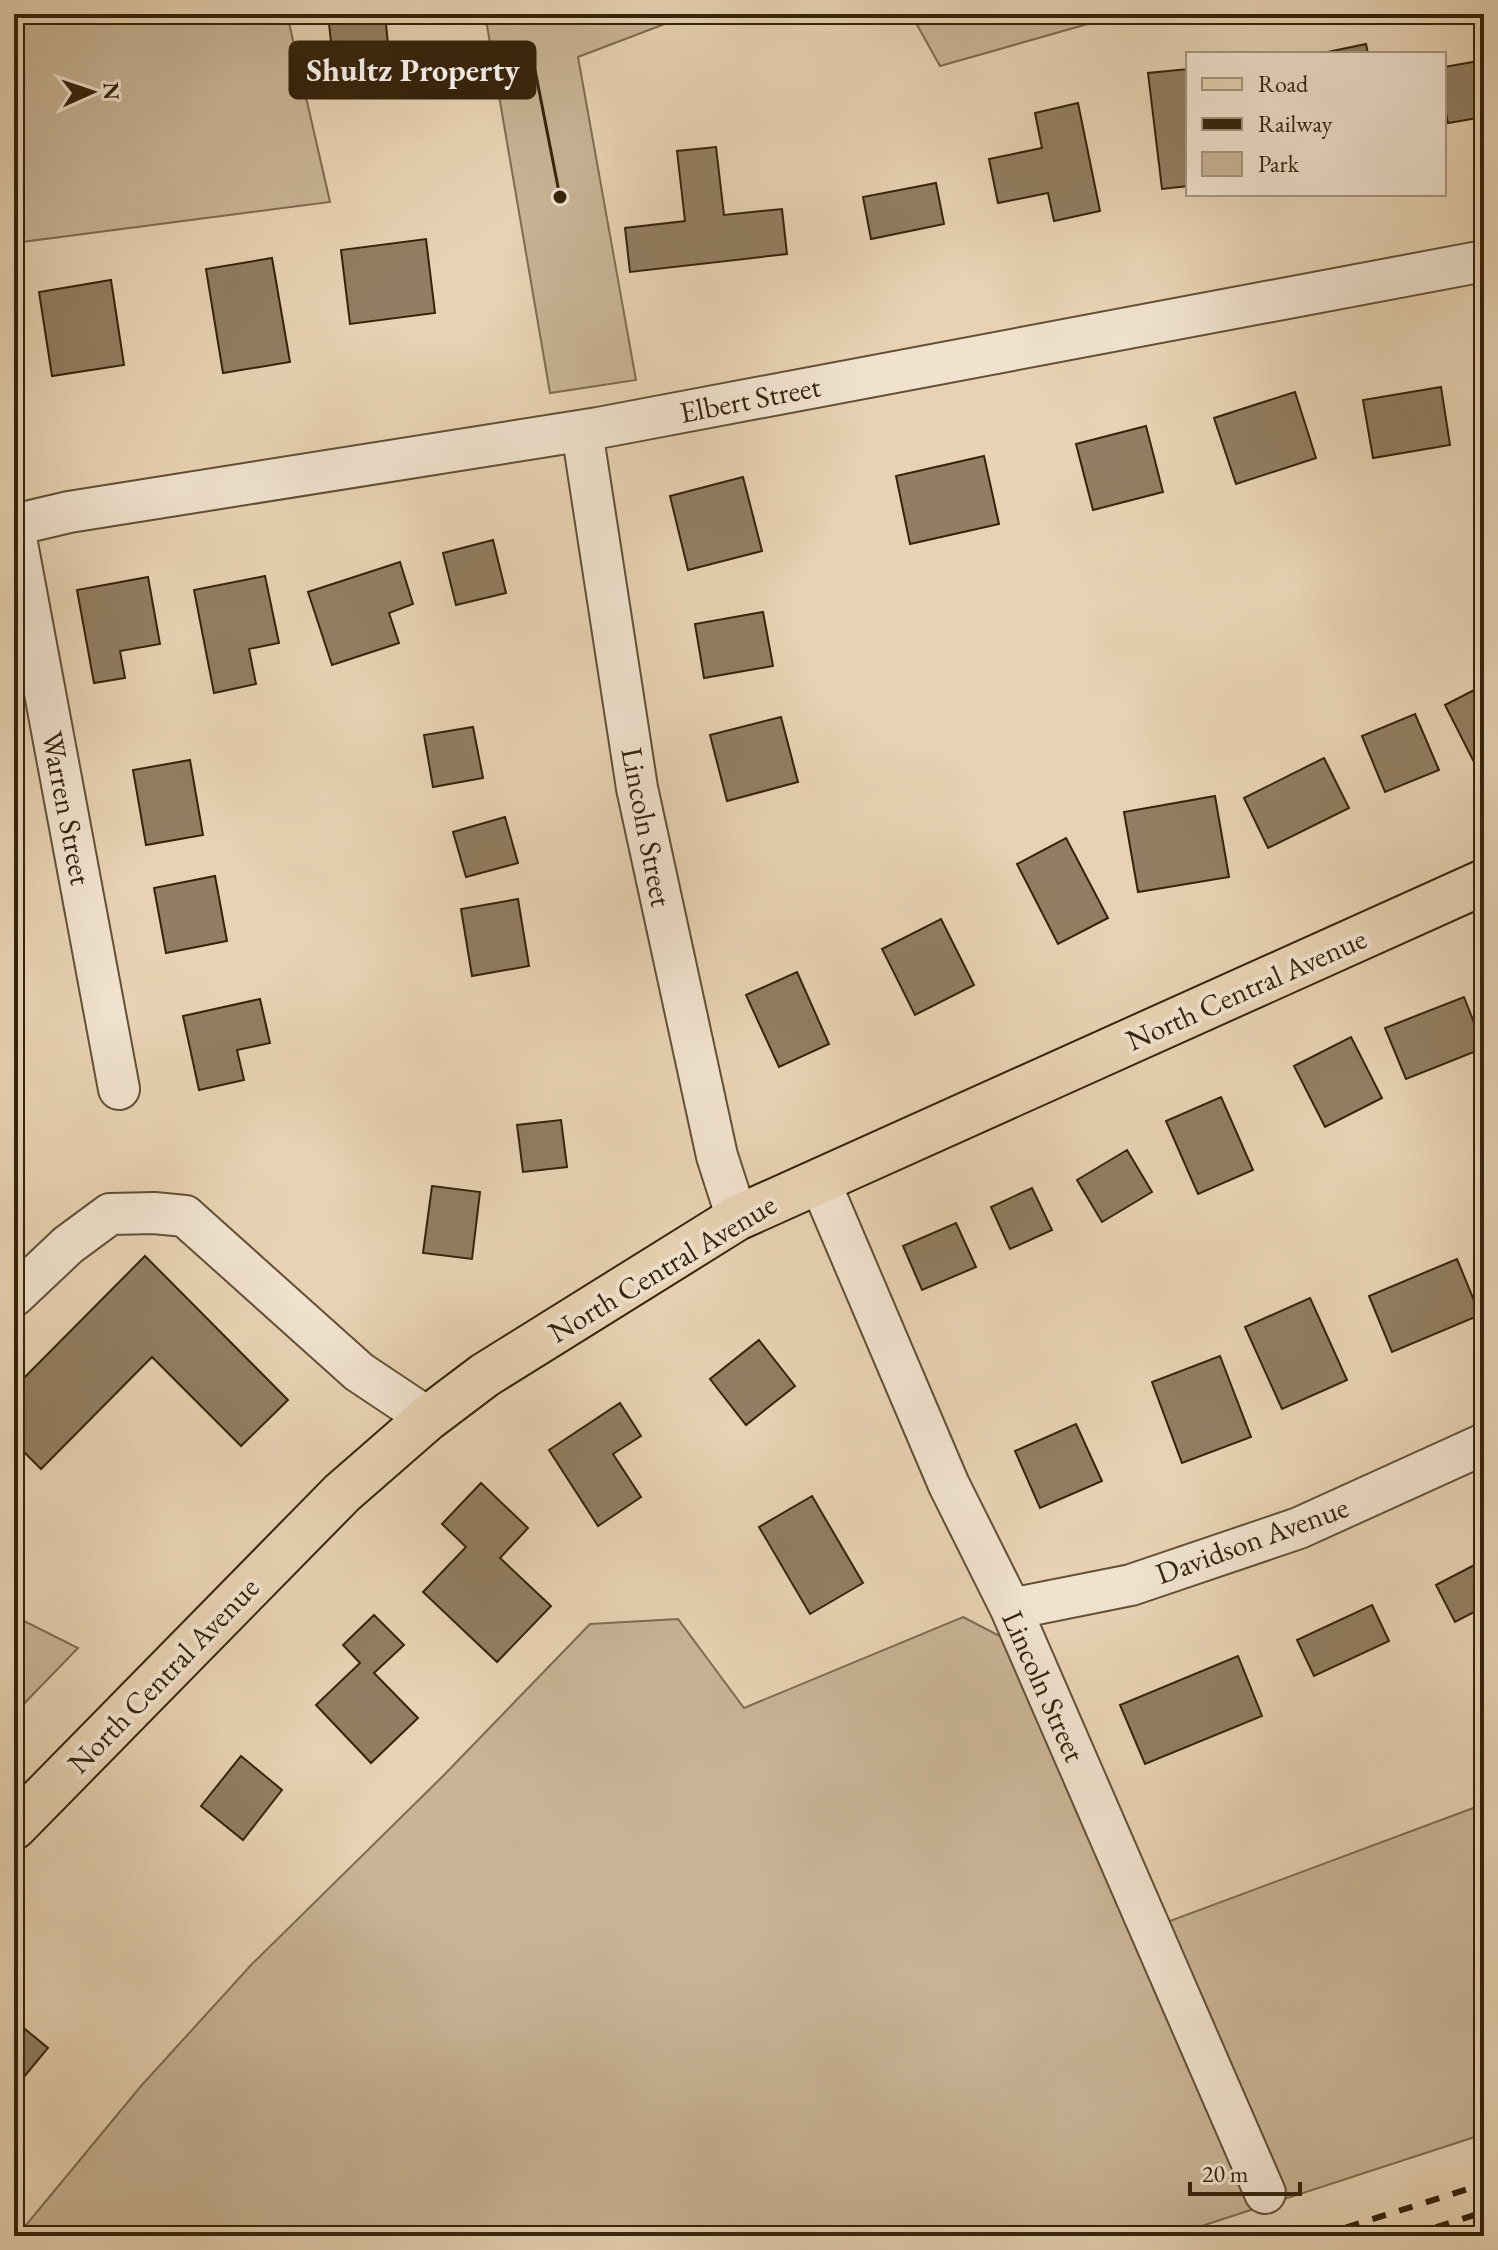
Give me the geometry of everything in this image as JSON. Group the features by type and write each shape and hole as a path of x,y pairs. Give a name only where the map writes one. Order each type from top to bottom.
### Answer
{"main road":[{"name":"North Central Avenue","path":"14,1827 342,1493 428,1418 485,1375 737,1218 1484,882"}],"street":[{"name":"Elbert Street","path":"14,526 69,512 582,431 1484,261"},
{"name":"Lincoln Street","path":"582,431 637,788 717,1156 737,1218"},
{"name":"Warren Street","path":"14,526 119,1089"},
{"name":"Lincoln Street","path":"819,1180 949,1485 1011,1609 1265,2193"},
{"path":"14,1296 68,1245 110,1214 185,1216 359,1372 428,1418"},
{"name":"Davidson Avenue","path":"1011,1609 1131,1585 1299,1528 1484,1444"}],"green space":[{"path":"14,14 287,14 330,202 14,243"},
{"path":"485,14 691,14 578,57 636,380 550,393"},
{"path":"911,14 1123,14 940,66"},
{"path":"14,1616 78,1648 14,1714"},
{"path":"963,1617 1042,1658 1162,1924 1484,1804 1484,2134 1171,2236 17,2236 141,2086 252,1964 443,1776 590,1624 678,1619 744,1708"}],"building":[{"path":"328,14 385,14 391,74 335,80"},
{"path":"1366,44 1368,52 1328,52"},
{"path":"1484,60 1484,117 1448,123 1446,67"},
{"path":"1186,69 1186,186 1162,189 1148,73"},
{"path":"1078,103 1100,211 1054,221 1048,193 998,203 989,159 1042,148 1035,113"},
{"path":"716,147 724,215 782,209 787,254 630,272 625,228 685,221 677,151"},
{"path":"936,183 944,224 871,239 863,197"},
{"path":"426,239 435,313 350,324 341,250"},
{"path":"272,258 290,362 223,373 206,269"},
{"path":"111,280 124,365 52,376 39,292"},
{"path":"1441,387 1450,445 1373,458 1363,400"},
{"path":"1295,392 1316,458 1236,484 1214,418"},
{"path":"1146,426 1163,492 1093,510 1076,444"},
{"path":"984,456 999,524 910,544 896,476"},
{"path":"743,477 762,551 688,570 670,496"},
{"path":"493,540 506,593 456,605 443,553"},
{"path":"400,562 413,604 389,613 399,643 332,665 308,592"},
{"path":"265,576 279,643 249,649 256,684 214,693 194,590"},
{"path":"148,577 160,644 120,651 125,678 94,683 77,590"},
{"path":"763,612 773,666 704,678 695,624"},
{"path":"1484,685 1484,762 1476,766 1445,705"},
{"path":"1415,714 1439,770 1385,792 1362,736"},
{"path":"781,717 798,782 727,801 710,735"},
{"path":"473,727 483,778 433,787 424,735"},
{"path":"1324,758 1349,808 1268,848 1244,798"},
{"path":"190,760 203,835 146,845 133,770"},
{"path":"1215,796 1229,877 1138,892 1124,812"},
{"path":"505,817 518,863 466,877 453,832"},
{"path":"1066,838 1108,918 1058,944 1017,864"},
{"path":"215,876 227,941 166,953 154,888"},
{"path":"518,899 529,966 472,976 461,909"},
{"path":"941,919 974,985 915,1015 882,949"},
{"path":"797,972 829,1044 779,1067 746,995"},
{"path":"1464,997 1484,1048 1406,1079 1385,1028"},
{"path":"260,999 270,1043 237,1050 244,1080 199,1090 183,1016"},
{"path":"1351,1037 1382,1098 1325,1127 1294,1066"},
{"path":"1221,1097 1253,1170 1198,1194 1166,1121"},
{"path":"561,1120 567,1167 523,1172 517,1125"},
{"path":"1127,1150 1152,1192 1102,1222 1077,1180"},
{"path":"432,1186 480,1192 472,1259 423,1253"},
{"path":"1032,1188 1052,1230 1010,1249 991,1207"},
{"path":"956,1223 976,1267 922,1290 903,1246"},
{"path":"145,1256 288,1400 241,1446 152,1357 41,1469 14,1442 14,1388"},
{"path":"1457,1259 1480,1315 1392,1352 1369,1296"},
{"path":"1310,1298 1347,1380 1282,1409 1245,1327"},
{"path":"759,1340 795,1386 746,1425 710,1379"},
{"path":"1220,1356 1251,1437 1182,1463 1152,1382"},
{"path":"620,1403 641,1436 613,1454 641,1497 598,1526 549,1450"},
{"path":"1076,1424 1102,1481 1040,1508 1015,1451"},
{"path":"481,1483 528,1528 500,1558 551,1606 497,1662 423,1592 466,1547 442,1524"},
{"path":"812,1496 863,1583 810,1614 759,1527"},
{"path":"1484,1560 1484,1607 1455,1622 1436,1585"},
{"path":"1372,1605 1389,1641 1314,1676 1297,1640"},
{"path":"374,1615 404,1645 374,1673 418,1718 371,1763 316,1705 360,1663 343,1645"},
{"path":"1238,1656 1262,1716 1145,1764 1120,1705"},
{"path":"241,1756 282,1790 243,1840 201,1806"},
{"path":"14,2020 48,2048 14,2089"}],"railway":[{"path":"1319,2236 1484,2184"},
{"path":"1409,2236 1484,2212"}],"place":[{"name":"Shultz Property","path":"560,197"}]}
